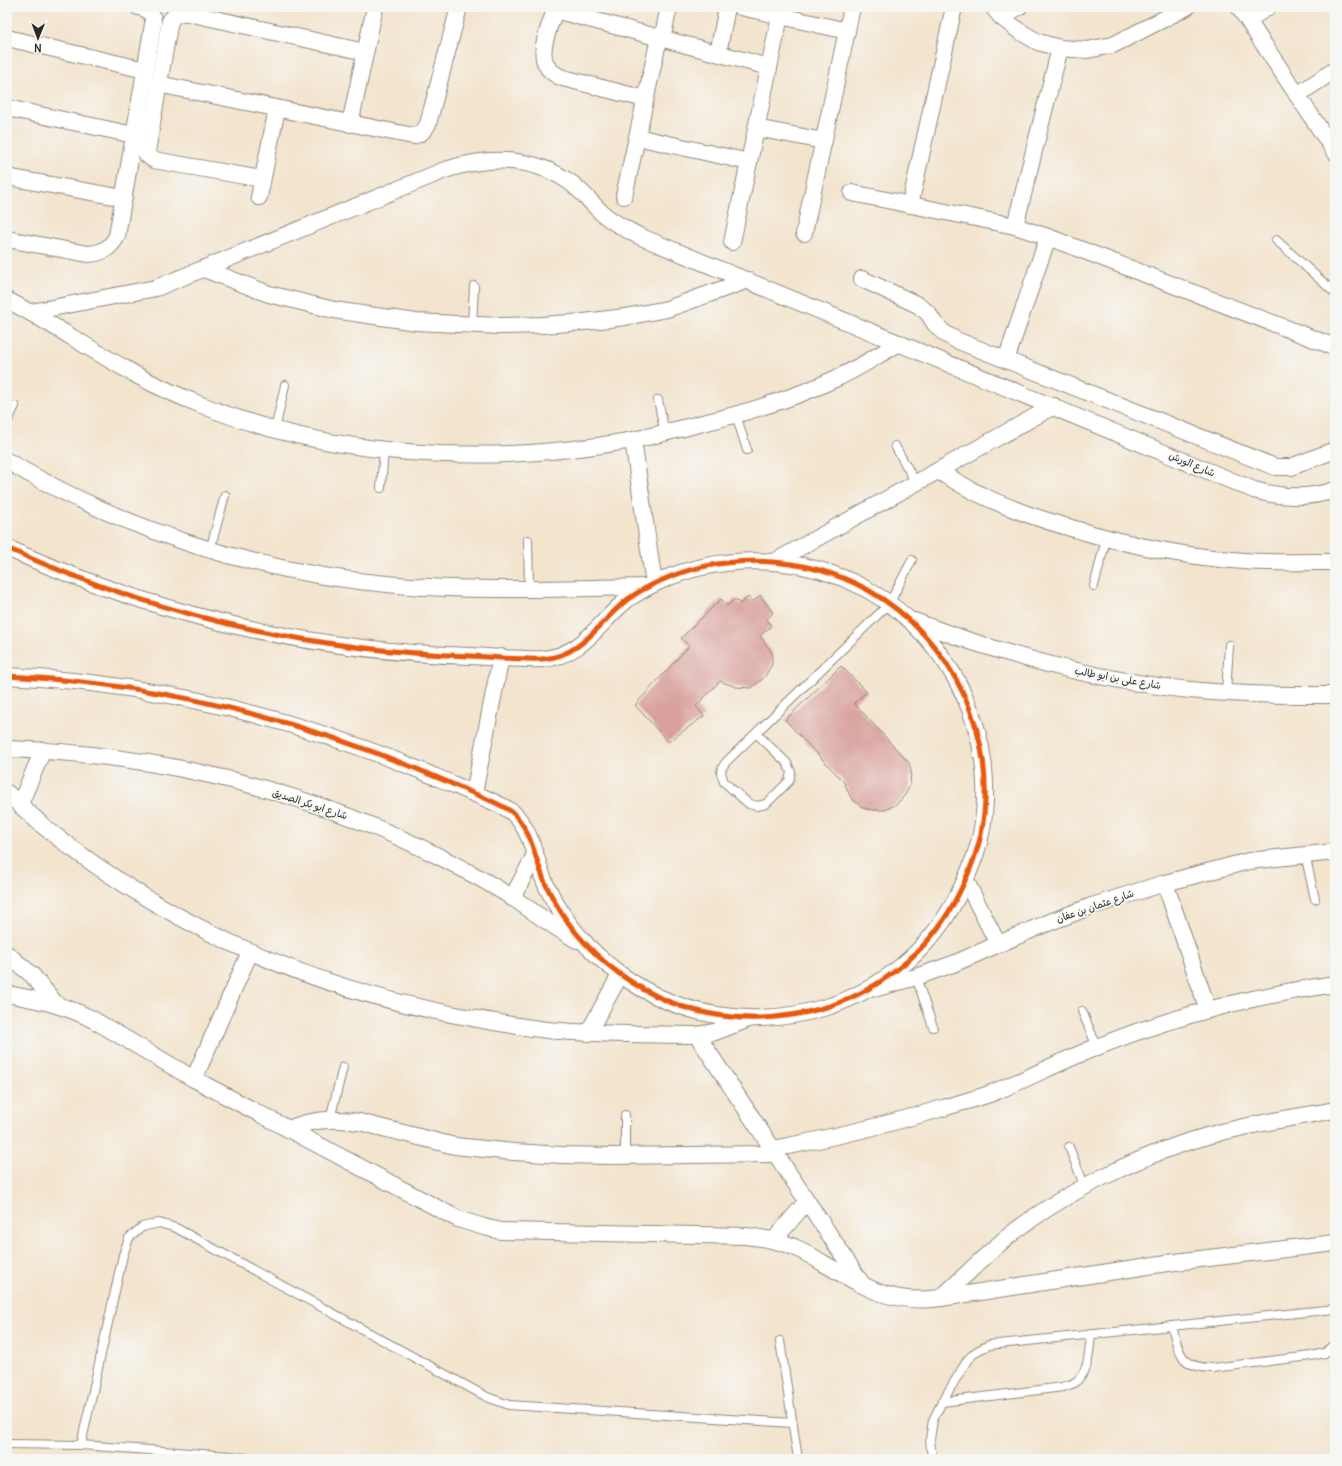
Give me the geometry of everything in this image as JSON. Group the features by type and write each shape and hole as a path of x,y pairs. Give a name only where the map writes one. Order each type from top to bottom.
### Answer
{"street":[{"path":"7,240 88,254 97,254 106,250 113,244 117,236 124,198 154,18 148,10 138,7"},
{"path":"350,124 374,7"},
{"path":"158,84 413,136 420,134 425,130 428,124 459,7"},
{"path":"624,196 645,99 669,7"},
{"path":"718,53 727,7"},
{"path":"741,7 847,31"},
{"path":"804,233 852,7"},
{"path":"910,205 954,7"},
{"path":"997,12 1019,7"},
{"path":"997,12 1019,31 1038,42 1060,48 1087,50 1113,45 1187,7"},
{"path":"1268,7 1243,14 1335,152"},
{"path":"645,99 563,78 553,74 546,67 542,56 555,9 769,67"},
{"path":"262,179 154,160 149,157 146,151 170,21 174,15 181,12 188,12 365,52"},
{"path":"732,242 780,16"},
{"path":"7,38 145,70"},
{"path":"1015,226 1060,48"},
{"path":"1297,95 1335,70"},
{"path":"7,108 134,136"},
{"path":"259,197 277,109"},
{"path":"756,128 824,140"},
{"path":"637,137 749,162"},
{"name":"شارع الورش","path":"30,312 156,288 462,164 496,160 528,164 558,175 572,184 603,214 625,229 1261,492 1297,497 1311,496 1335,490"},
{"path":"7,177 124,198"},
{"path":"852,193 1015,226 1048,237 1335,347"},
{"path":"1006,360 1048,237"},
{"path":"204,269 269,294 334,310 416,322 472,325 542,325 625,317 667,309 748,280"},
{"path":"862,279 918,304 928,313 935,324 944,333 956,340 1275,467 1291,467 1335,450"},
{"path":"7,300 30,312 128,371 164,389 237,418 275,430 352,446 433,453 515,453 584,447 633,440 665,433 736,415 800,393 838,377 900,343"},
{"path":"774,562 1054,406"},
{"path":"633,440 651,586"},
{"path":"7,461 68,495 153,531 210,550 273,567 314,575 355,581 438,588 651,586"},
{"path":"938,471 975,492 1012,508 1049,522 1106,539 1165,552 1204,558 1283,563 1335,562"},
{"path":"7,548 65,573 117,592 229,624 328,644 374,650 435,655 544,659 566,653 586,640 627,599 669,577 713,564 736,562 774,562 806,566 850,581 889,604 908,619 940,653 953,672 966,700 979,737 985,782 982,829 966,881 948,914 919,951 889,975 863,992 842,1002 797,1015 774,1018 727,1017 704,1013 653,995 620,975 602,960 585,944 570,926 558,907 547,886 527,831 514,814 498,803 347,741 247,711 197,700 121,687 7,676"},
{"name":"شارع على بن ابو طالب","path":"908,619 1000,651 1095,675 1190,690 1283,695 1335,695"},
{"path":"474,793 501,657"},
{"name":"شارع ابو بكر الصديق","path":"7,749 43,750 113,757 162,765 225,779 308,802 401,838 445,860 512,898 569,936 585,944"},
{"path":"20,804 43,750"},
{"path":"7,793 42,824 109,874 180,918 250,952 343,988 428,1010 511,1025 560,1031 697,1035 716,1032 750,1018"},
{"name":"شارع عثمان بن عفان","path":"863,992 916,977 953,964 1045,924 1092,906 1165,883 1249,861 1335,852"},
{"path":"512,898 535,854"},
{"path":"966,881 998,944"},
{"path":"1165,883 1208,1010"},
{"path":"194,1079 250,952"},
{"path":"7,954 32,975 56,1004"},
{"path":"588,1033 620,975"},
{"path":"288,1129 316,1120 330,1119 359,1122 455,1146 555,1155 625,1156 775,1152 911,1118 984,1095 1097,1047 1160,1024 1263,996 1335,984"},
{"path":"7,994 56,1004 74,1010 194,1079 288,1129 458,1218 484,1228 518,1232 746,1236 774,1240 806,1252 864,1287 897,1298 926,1300 1152,1266 1335,1243"},
{"path":"697,1035 864,1287"},
{"path":"941,1298 1010,1235 1041,1213 1085,1187 1141,1160 1205,1136 1265,1122 1335,1110"},
{"path":"774,1240 807,1201"}],"lane":[{"path":"1276,240 1335,293"},
{"path":"472,325 474,286"},
{"path":"275,430 285,385"},
{"path":"658,400 665,433"},
{"path":"7,422 15,406"},
{"path":"736,415 747,450"},
{"path":"895,446 916,483"},
{"path":"381,488 384,449"},
{"path":"210,550 225,495"},
{"path":"1094,586 1106,539"},
{"path":"528,540 529,588"},
{"path":"756,733 787,763 791,772 789,781 766,804 757,806 749,804 724,782 721,773 722,768 726,762 889,604 912,560"},
{"path":"1226,693 1229,645"},
{"path":"1305,854 1315,899"},
{"path":"916,977 933,1027"},
{"path":"1082,1011 1097,1047"},
{"path":"330,1119 343,1067"},
{"path":"625,1115 625,1156"},
{"path":"1069,1147 1085,1187"},
{"path":"81,1445 123,1255 129,1238 142,1227 159,1223 183,1232 487,1397 509,1404 793,1423"},
{"path":"932,1459 930,1439 933,1420 942,1402 968,1359 989,1345 1335,1309"},
{"path":"1172,1326 1179,1351 1186,1362 1198,1368 1212,1368 1311,1356 1325,1353 1335,1343"},
{"path":"942,1402 1062,1386 1074,1383 1083,1375 1087,1363 1090,1334"},
{"path":"780,1341 798,1459"},
{"path":"7,1444 81,1445 230,1456 251,1459"}],"building":[{"path":"760,595 773,613 767,619 771,626 760,636 772,653 772,664 764,678 751,688 736,687 720,681 696,706 704,716 668,742 635,705 689,646 681,638 721,599 727,606 735,599 740,604 748,597 753,602"},
{"path":"841,666 867,692 854,703 909,763 911,770 910,785 905,795 897,804 885,810 863,808 851,798 844,782 785,720"}],"cycle path":[{"path":"7,548 118,592 175,610 233,625 292,637 410,653 524,659 542,659 557,656 569,651 590,636 628,599 660,581 685,572 711,565 738,562 792,564 818,570 844,578 868,590 898,610 924,635 946,663 964,694 976,727 983,762 985,798 981,834 967,877 944,919 932,936 918,951 886,978 850,998 817,1010 763,1018 723,1016 695,1010 668,1001 643,989 619,974 597,956 578,935 561,912 547,887 525,828 512,812 496,803 442,779 332,737 226,707 172,695 118,686 7,676"}]}
